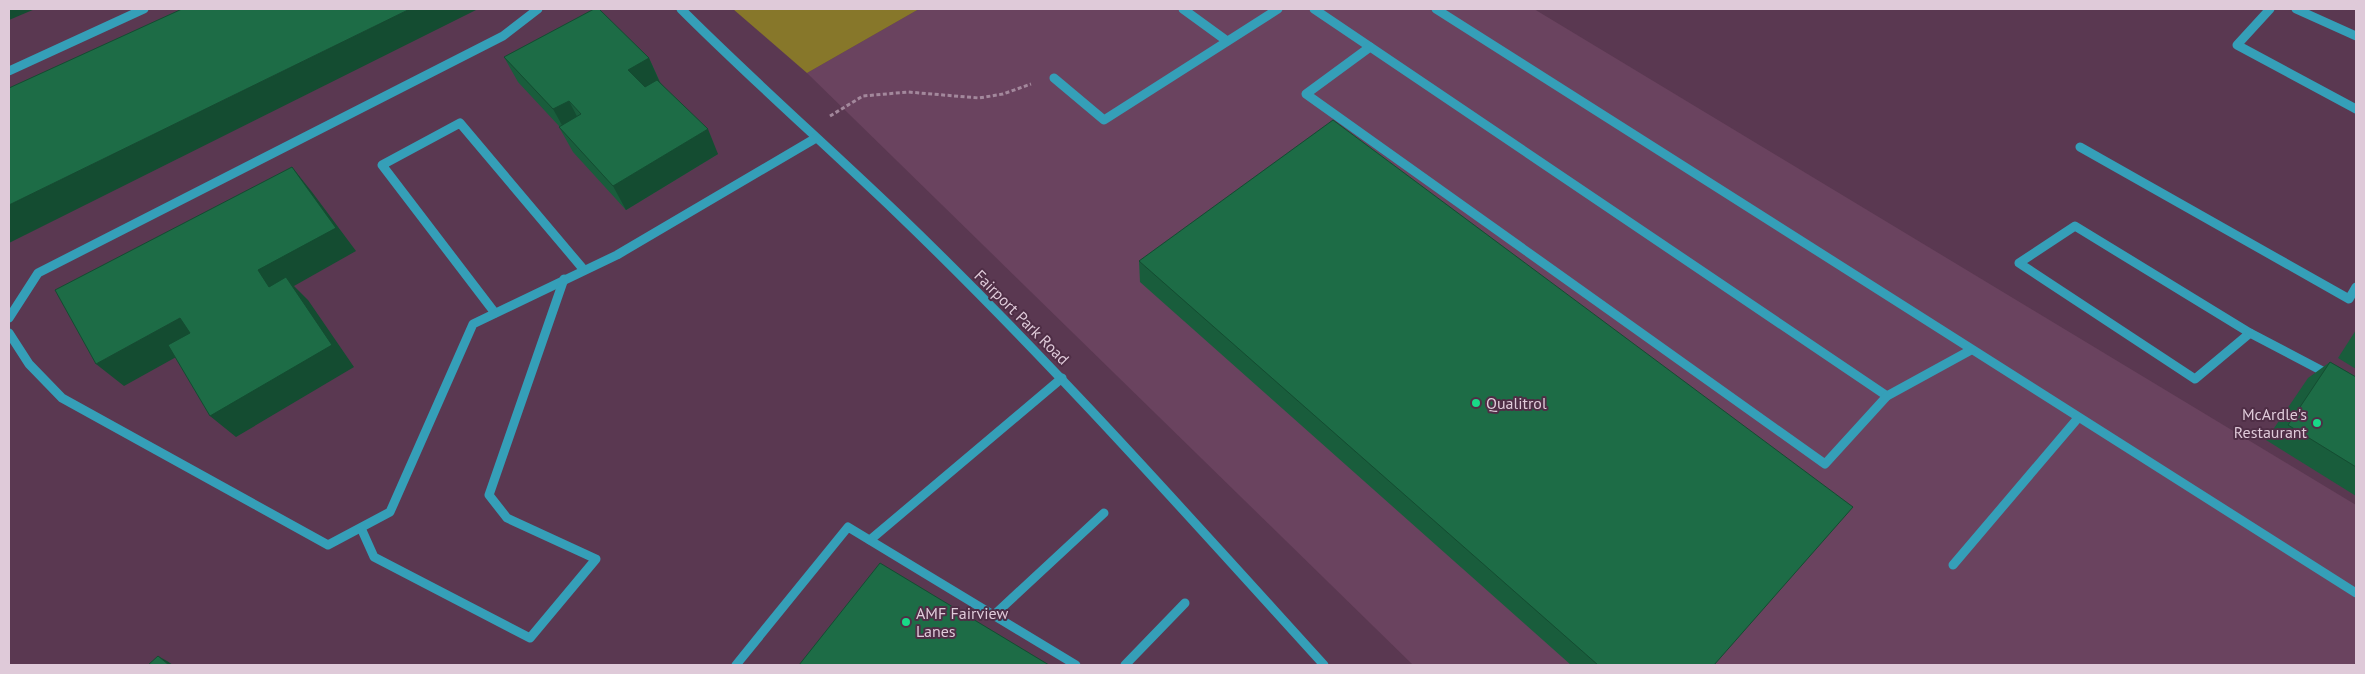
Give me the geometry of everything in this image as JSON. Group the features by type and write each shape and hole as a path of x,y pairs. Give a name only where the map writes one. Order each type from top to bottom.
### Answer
{"street":[{"path":"9,71 144,9"},
{"path":"9,318 38,273 503,36 538,9"},
{"name":"Fairport Park Road","path":"681,9 736,64 896,212 1062,378 1324,665"},
{"path":"1183,9 1227,41"},
{"path":"1054,78 1104,120 1278,9"},
{"path":"1314,9 1888,396"},
{"path":"1436,9 2356,593"},
{"path":"2270,9 2237,45 2356,109"},
{"path":"2296,9 2356,36"},
{"path":"495,313 382,165 460,123 584,270"},
{"path":"9,333 30,364 62,398 328,545 390,512 473,324 617,255 816,138"},
{"path":"2250,333 2195,379 2019,263 2075,226 2250,333 2340,381"},
{"path":"361,528 374,558 530,638 596,559 507,518 489,495 564,279"},
{"path":"870,540 1062,378"},
{"path":"1953,565 2078,418"},
{"path":"994,615 1104,513"},
{"path":"736,665 848,527 1076,665"},
{"path":"1125,665 1185,603"}],"lane":[{"path":"1370,47 1306,94 1825,464 1888,396 1971,350"},
{"path":"2080,147 2349,299 2356,287"}],"path":[{"path":"807,130 862,96 908,92 979,98 1003,94 1054,78"}],"shaded area":[{"path":"733,9 919,9 807,73"},
{"path":"919,9 1534,9 2356,505 2356,663 2352,665 1413,665 807,73"}],"building":[{"path":"182,9 410,9 9,205 9,88"},
{"path":"594,9 599,9 649,58 628,70 645,87 657,80 708,129 613,186 559,127 581,114 569,101 553,109 504,57"},
{"name":"Qualitrol","path":"1333,120 1853,507 1714,665 1598,665 1139,261"},
{"path":"292,167 336,228 258,270 269,287 286,277 332,345 210,416 168,345 190,333 180,318 96,364 55,290"},
{"path":"2330,362 2356,377 2356,467 2288,425"},
{"name":"AMF Fairview Lanes","path":"880,563 1049,665 799,665"},
{"path":"158,656 169,665 148,665"}],"place":[{"name":"Qualitrol","path":"1476,403"},
{"name":"McArdle's Restaurant","path":"2317,423"},
{"name":"AMF Fairview Lanes","path":"906,622"}]}
